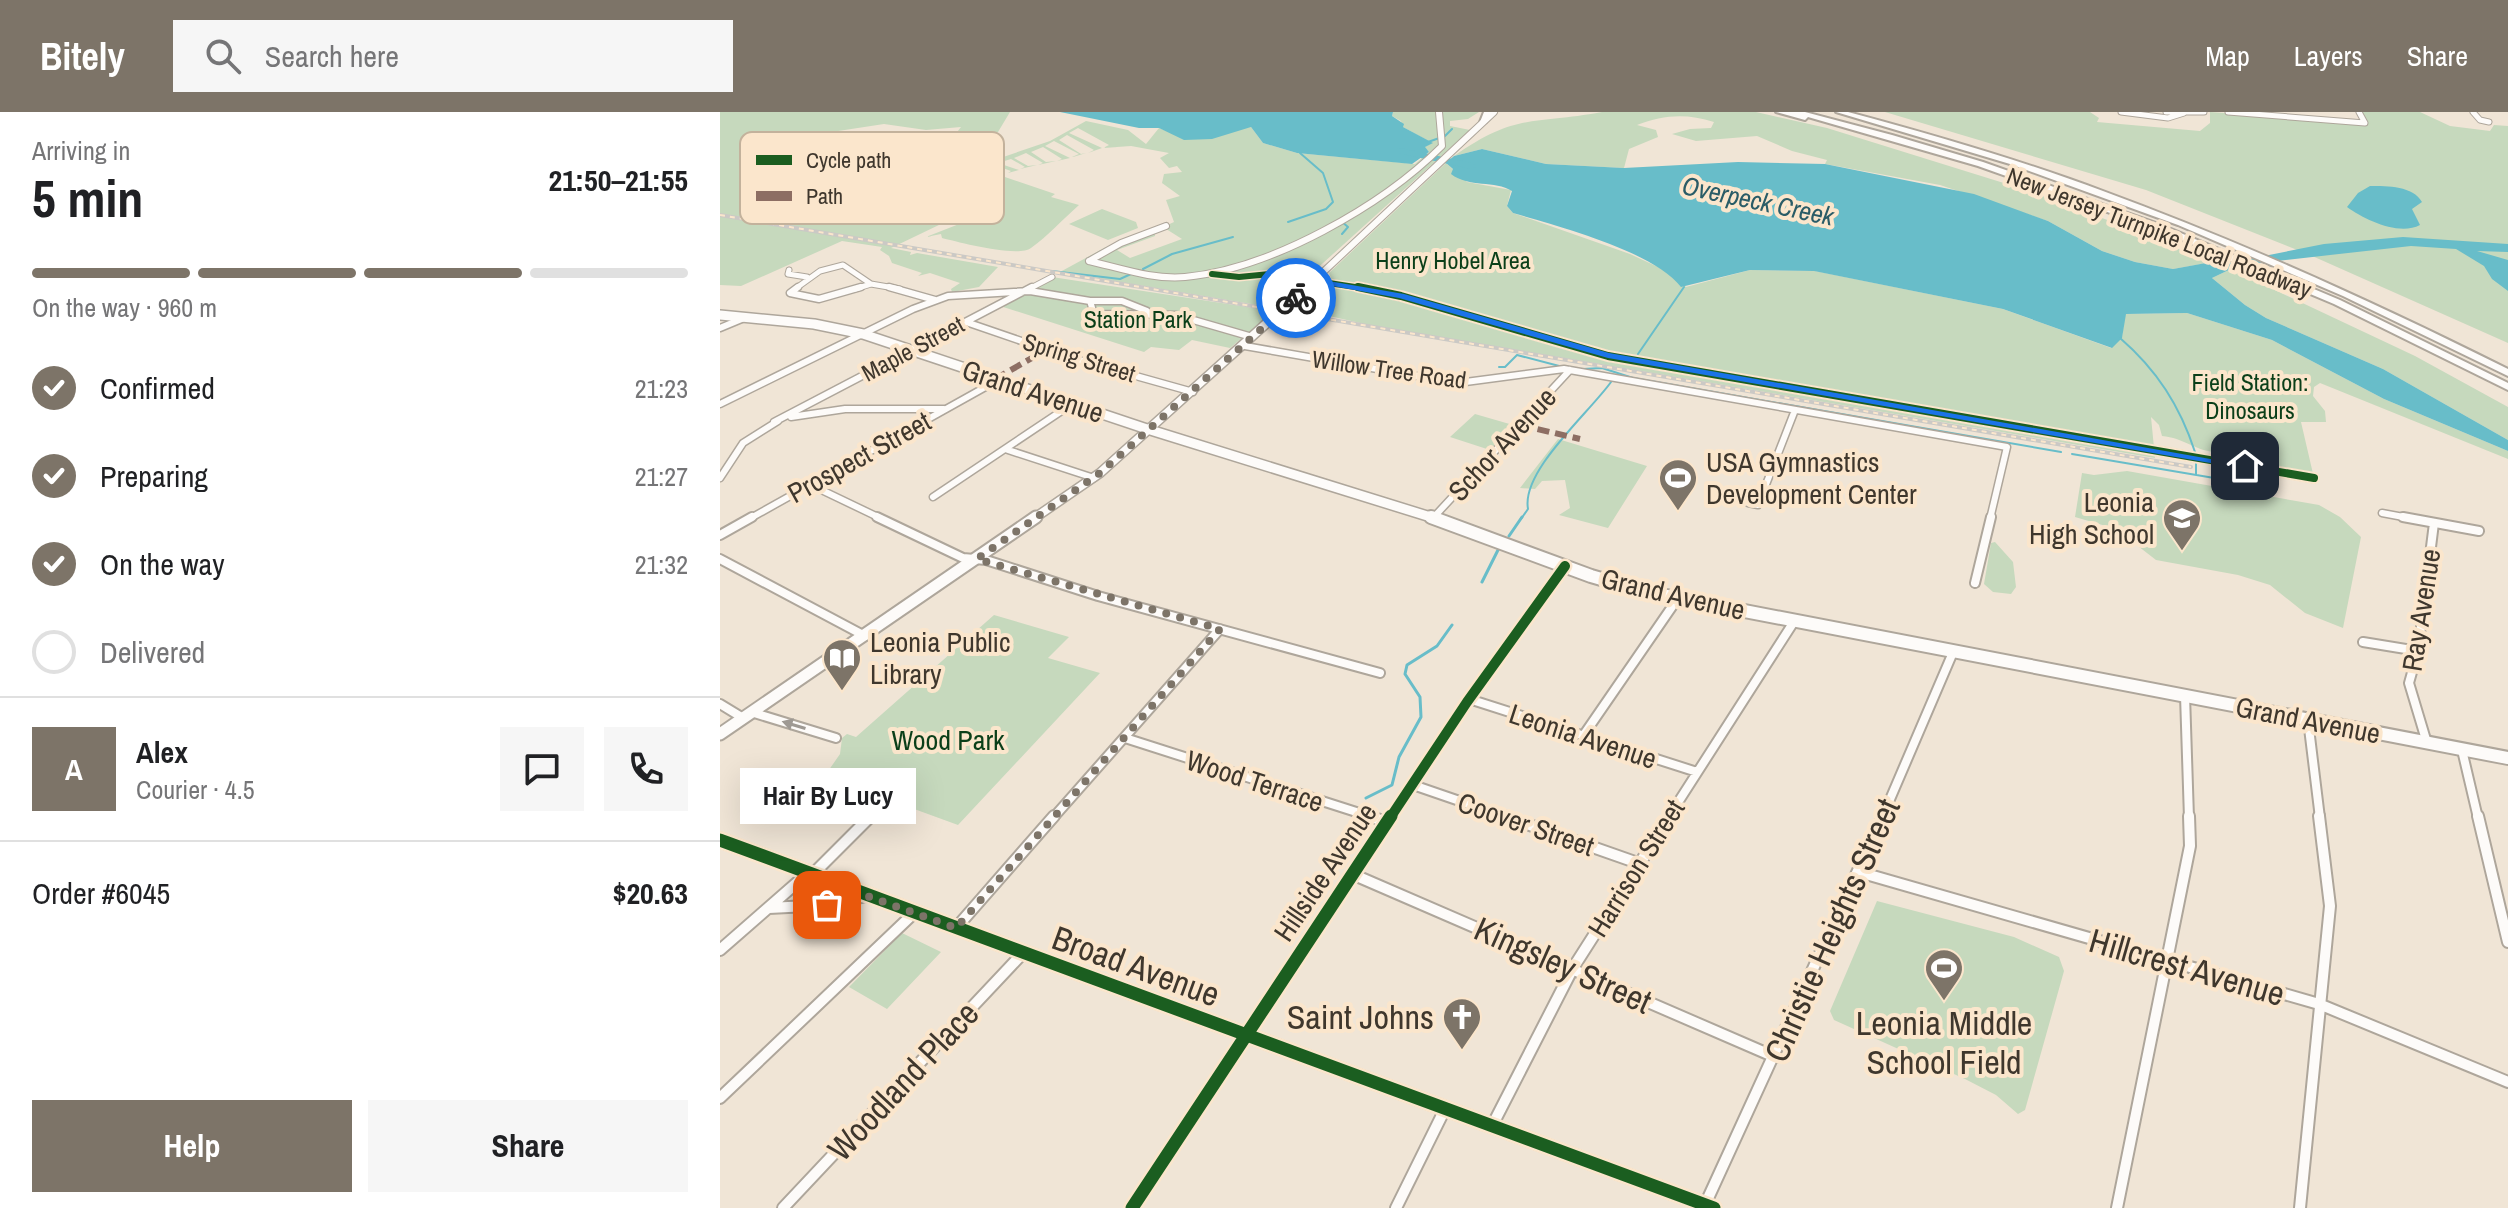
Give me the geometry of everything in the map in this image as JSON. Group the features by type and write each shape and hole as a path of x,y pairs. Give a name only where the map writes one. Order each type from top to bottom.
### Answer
{"highway":[{"path":"1780,112 1907,142"},
{"name":"New Jersey Turnpike Local Roadway","path":"1797,112 1907,142 2068,194 2265,272 2402,333 2508,387"},
{"path":"1818,112 2024,172 2244,256 2508,379"},
{"path":"1840,112 2041,172 2257,254 2508,373"},
{"name":"New Jersey Turnpike Local Roadway","path":"1860,112 2088,181 2271,252 2508,364"}],"main road":[{"path":"1473,130 1491,114"},
{"path":"720,734 1094,478 1245,346 1491,114"},
{"name":"Grand Avenue","path":"720,315 863,334 1151,430 1504,541 1565,566 1678,598 2508,758"}],"street":[{"path":"1212,274 1268,257 1392,190 1440,147 1439,112"},
{"path":"2121,112 2168,118 2184,113"},
{"path":"2166,112 2204,112"},
{"path":"2228,112 2366,122 2359,112"},
{"path":"2473,112 2480,120 2489,122"},
{"path":"1166,226 1112,247 1089,261 1168,277 1270,274 1314,280 1401,296 1608,356 2314,478"},
{"path":"1111,266 1106,255 1112,247"},
{"path":"1250,276 1268,257"},
{"path":"1248,261 1270,274"},
{"path":"871,284 818,299 791,294 792,289 808,278 843,265 871,284 916,292 935,300"},
{"path":"1229,267 1227,273 1231,276"},
{"path":"789,270 788,274 808,278"},
{"name":"Maple Street","path":"720,478 743,443 774,422 1052,277"},
{"path":"720,404 935,300 974,292 1030,291 1090,301 1122,301 1147,311 1203,321 1252,337"},
{"path":"1090,301 1093,311 1103,315 1147,311"},
{"path":"720,328 744,317"},
{"name":"Spring Street","path":"966,322 1068,357 1193,392"},
{"name":"Willow Tree Road","path":"1245,346 1458,383 1476,383 1532,370 1570,370 2007,447 1975,583"},
{"name":"Schor Avenue","path":"1433,518 1570,370"},
{"name":"Prospect Street","path":"720,535 998,380"},
{"path":"933,497 1072,404"},
{"path":"774,422 830,410 946,409"},
{"path":"1748,503 1758,505 1795,410"},
{"path":"1005,449 1094,478"},
{"path":"809,484 963,558 977,559 1380,673"},
{"name":"Ray Avenue","path":"2382,513 2479,531"},
{"name":"Ray Avenue","path":"2427,743 2409,692 2418,651 2434,523"},
{"path":"720,559 865,636"},
{"name":"Hillside Avenue","path":"1132,1208 1386,822 1469,699 1565,566"},
{"path":"1583,736 1678,598"},
{"name":"Harrison Street","path":"1492,1126 1573,968 1795,620"},
{"path":"956,928 1220,629"},
{"path":"2363,642 2418,651"},
{"name":"Christie Heights Street","path":"1708,1207 1920,736 1954,650"},
{"path":"2117,1208 2190,846 2185,695"},
{"name":"Leonia Avenue","path":"1469,699 1697,772"},
{"path":"720,704 747,715 836,738"},
{"path":"2300,1208 2330,906 2308,720"},
{"name":"Wood Terrace","path":"1125,738 1386,822"},
{"path":"2462,750 2508,942"},
{"name":"Coover Street","path":"1413,785 1638,863"},
{"path":"720,950 811,873 889,799"},
{"name":"Broad Avenue","path":"720,840 1708,1207"},
{"name":"Hillcrest Avenue","path":"1859,872 2319,1004 2508,1082"},
{"name":"Kingsley Street","path":"1352,874 1775,1057"},
{"path":"768,908 827,905 867,896"},
{"path":"720,1098 914,913"},
{"name":"Woodland Place","path":"783,1208 1022,954"},
{"path":"1396,1208 1445,1109"}],"green space":[{"path":"720,112 1010,112 998,132 957,132 961,127 926,130 884,124 832,132 740,132 740,224 941,224 891,248 911,252 910,255 917,253 998,267 979,287 952,292 951,289 960,283 930,273 918,276 922,273 892,263 889,256 880,250 882,247 842,241 741,286 720,285"},
{"path":"1393,112 1479,112 1468,119 1450,121 1450,126 1470,130 1312,273 1306,273 1275,308 1060,272 1106,247 1113,250 1155,232 1155,236 1117,250 1130,258 1182,239 1163,227 1174,222 1166,200 1180,196 1162,183 1164,174 1182,172 1177,166 1169,168 1160,158 1169,153 1131,146 1103,148 1109,145 1078,128 1069,133 1102,148 1088,153 1094,150 1067,135 1059,140 1081,154 1086,153 1072,157 1079,154 1054,141 1045,146 1070,158 1057,161 1062,159 1043,147 1031,152 1046,162 1056,161 1038,165 1043,163 1026,153 1014,158 1028,166 1037,165 1020,169 1025,167 1011,159 1004,161 1004,157 1050,141 1086,121 1128,130 1146,144 1159,128 1169,132 1251,127 1263,143 1297,153 1415,164 1429,152 1424,147 1432,143 1403,127 1401,121 1392,116"},
{"path":"1602,112 1756,112 1827,128 2023,189 2159,239 2207,263 2173,269 2135,262 2102,251 2048,221 1940,185 1825,164 1827,160 1792,151 1757,136 1696,141 1672,134 1711,128 1714,122 1694,117 1665,117 1637,125 1656,130 1658,137 1629,149 1624,168 1546,164 1482,149 1454,156 1510,126"},
{"path":"1885,112 2090,112 2099,118 2097,122 2200,131 2210,123 2210,112 2365,123 2359,112 2420,112 2450,126 2490,131 2494,125 2508,126 2508,343 2310,255 2146,190"},
{"name":"Henry Hobel Area","path":"1446,163 1467,182 1511,190 1507,206 1513,213 1630,254 1671,273 1686,287 1750,270 1815,271 2003,309 2111,348 2122,337 2125,314 2187,313 2272,340 2384,399 2508,451 2508,459 2320,383 2314,387 2313,396 2325,411 2326,422 2301,422 2314,478 2213,460 2214,452 2162,436 2159,425 2151,417 2155,458 1369,325 1307,311 1292,311 1327,282 1331,278 1329,273"},
{"path":"1004,165 1019,170 1008,173 1011,171 1004,169"},
{"path":"1004,177 1055,194 1051,197 1079,205 1024,251 974,246 942,238 941,234 926,237 959,224 1004,224"},
{"path":"1102,209 1136,222 1138,228 1108,240 1069,224"},
{"path":"2233,268 2269,280 2264,285 2415,356 2508,407 2508,440 2383,369 2266,318 2245,305 2212,278"},
{"name":"Station Park","path":"1052,277 1274,311 1230,348 1192,340 1179,350 1151,347 1144,352 997,305"},
{"path":"1475,414 1513,425 1490,450 1450,437"},
{"path":"1558,439 1647,466 1608,528 1559,515 1570,508 1565,480 1542,481 1535,489 1520,488"},
{"path":"2127,471 2319,505 2340,517 2361,537 2343,628 2305,613 2270,585 2238,575 2156,560 2116,529 2075,517 2082,473 2094,475"},
{"path":"1995,542 2013,562 2016,587 2011,594 1993,592 1984,584 1991,543"},
{"name":"Wood Park","path":"994,615 1069,637 1048,658 1100,673 958,825 895,802 906,790 886,784 869,791 824,777 840,754 842,738 847,734 856,737"},
{"name":"Leonia Middle School Field","path":"1877,901 2014,937 2059,957 2064,971 2025,1110 2018,1114 1996,1095 1965,1079 1834,1020 1830,1011"},
{"path":"902,933 941,952 887,1009 849,987"}],"water":[{"path":"1060,112 1393,112 1392,116 1404,124 1403,127 1433,143 1425,147 1429,152 1412,164 1297,153 1263,143 1251,127 1212,139 1184,140 1159,128 1139,128"},
{"path":"1482,149 1546,164 1624,168 1738,162 1825,164 1974,194 2048,221 2102,251 2135,262 2173,269 2217,261 2224,264 2324,244 2403,237 2508,244 2508,252 2477,251 2508,260 2508,291 2492,279 2484,266 2456,249 2411,246 2231,266 2233,268 2212,278 2266,318 2383,369 2508,440 2508,451 2384,399 2272,340 2187,313 2126,314 2122,338 2112,348 2003,309 1814,271 1750,270 1681,287 1668,274 1627,251 1513,213 1507,206 1512,191 1466,181 1451,174 1453,169 1446,163 1454,156"},
{"path":"2370,186 2399,188 2413,193 2422,202 2412,209 2420,225 2392,228 2347,207 2358,193"}],"waterway":[{"path":"1428,142 1445,136 1452,129"},
{"name":"Overpeck Creek","path":"1400,151 1472,166"},
{"path":"1288,222 1326,209 1333,202 1323,173 1300,153"},
{"path":"1341,221 1348,227 1342,234"},
{"path":"1143,269 1172,254 1233,237"},
{"path":"1052,271 1120,279 1131,274"},
{"path":"1638,354 1684,287"},
{"path":"2120,338 2166,390 2195,452"},
{"path":"1499,367 1505,367 1517,355 1563,367"},
{"path":"1583,369 1602,368 1633,378 2061,452"},
{"path":"1521,519 1528,509 1535,477 1545,460 1611,382"},
{"path":"2072,454 2196,475"},
{"path":"2196,463 2196,475"},
{"path":"2196,475 2226,480"},
{"path":"1509,536 1522,517"},
{"path":"1482,582 1499,548"},
{"path":"1366,798 1392,785 1399,757 1421,717 1420,697 1405,674 1407,665 1437,646 1452,625"}],"railway":[{"path":"720,215 740,218"},
{"path":"773,224 2191,467"}],"marked path":[{"path":"995,379 1039,354 1036,352 1042,348"},
{"path":"1520,425 1580,439"}],"cycle path":[{"path":"1212,274 1239,277 1270,274 1343,284 1401,296 1608,356 2314,478"},
{"path":"1132,1208 1467,702 1565,566"},
{"path":"720,840 1714,1208"}],"way so far":[{"path":"827,905 867,896 956,928 1220,629 977,559 1100,473 1296,298"}],"place":[{"name":"USA Gymnastics Development Center","path":"1678,512"},
{"name":"Leonia High School","path":"2182,552"},
{"name":"Leonia Public Library","path":"842,692"},
{"name":"Hair By Lucy","path":"827,905"},
{"name":"Leonia Middle School Field","path":"1944,1002"},
{"name":"Saint Johns","path":"1462,1051"}],"route":[{"path":"1296,298 1314,280 1336,282 1401,296 1608,356 2245,466"}],"park label":[{"name":"Field Station: Dinosaurs","path":"2250,397"}]}
